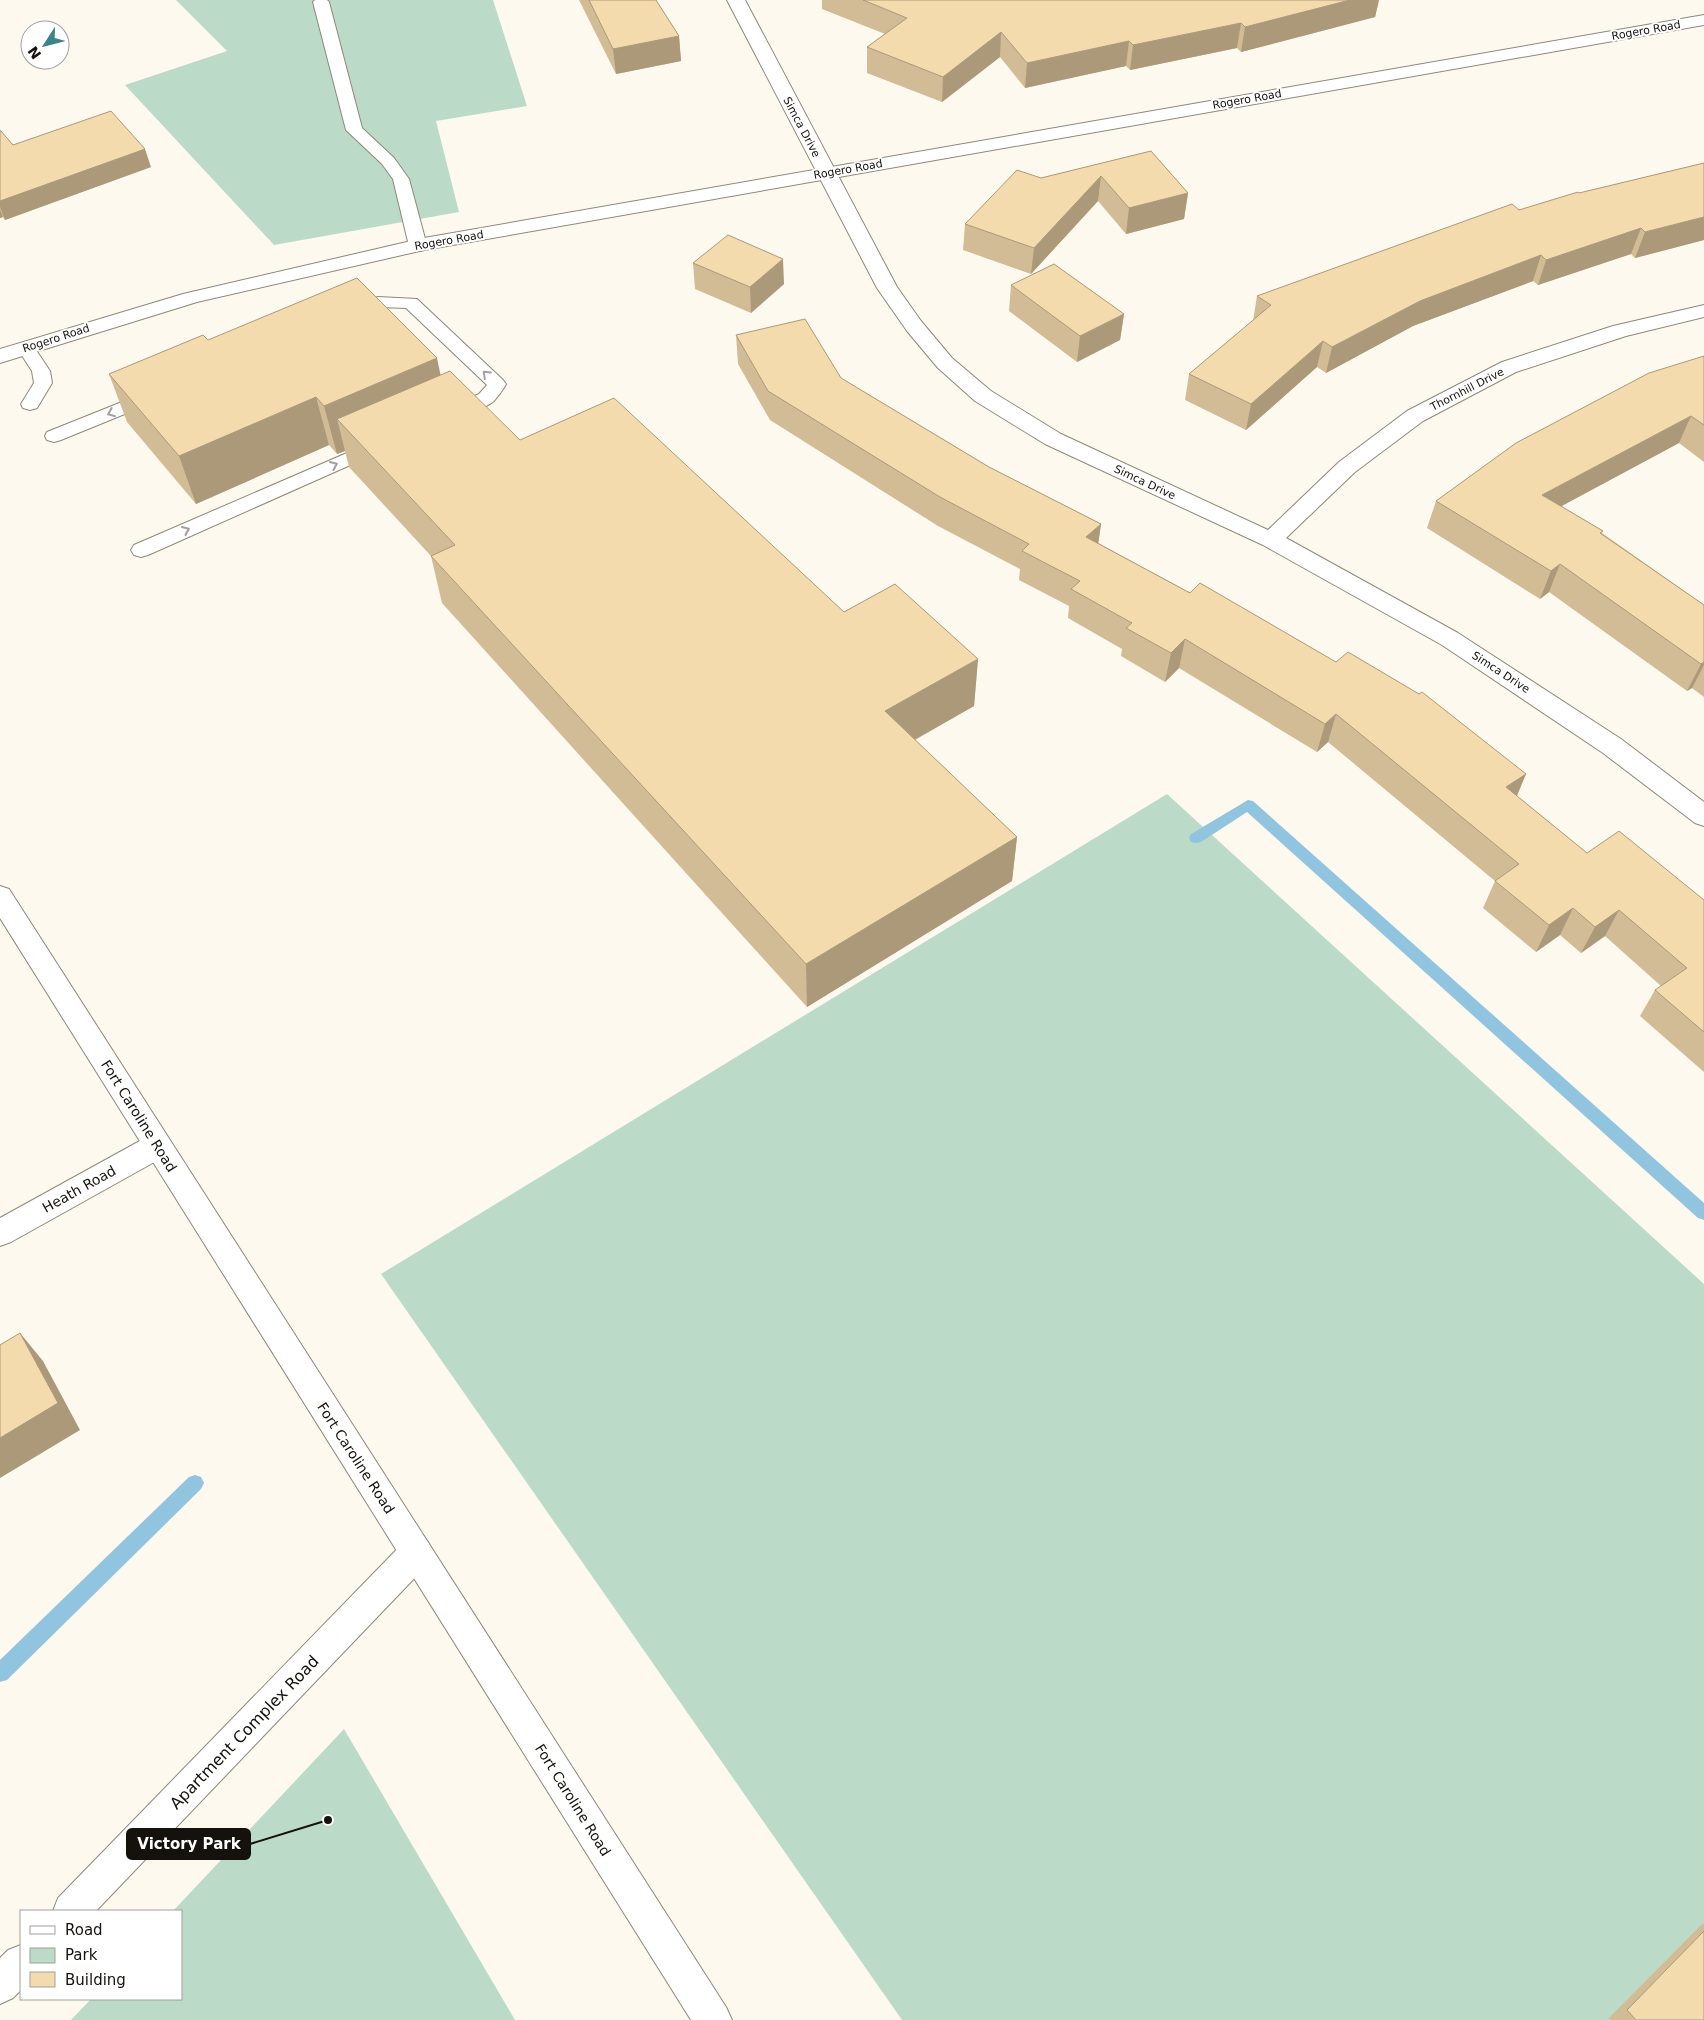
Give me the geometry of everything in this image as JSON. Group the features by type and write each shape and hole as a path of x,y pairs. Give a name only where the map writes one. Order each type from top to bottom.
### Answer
{"street":[{"name":"Simca Drive","path":"736,0 887,288 914,326 945,363 983,396 1053,439 1271,540 1450,638 1612,746 1704,816"},
{"name":"Rogero Road","path":"0,356 189,298 285,274 418,246 1704,20"},
{"name":"Thornhill Drive","path":"1271,540 1347,467 1415,416 1508,367 1620,331 1704,311"},
{"name":"Fort Caroline Road","path":"0,896 713,2020"},
{"name":"Heath Road","path":"0,1233 157,1146"},
{"name":"Apartment Complex Road","path":"72,1910 416,1553"},
{"path":"0,1985 20,1964"}],"lane":[{"path":"321,2 354,130 388,161 402,179 418,246"},
{"path":"333,321 378,302 411,303 497,384 486,398 431,422"},
{"path":"26,348 41,371 43,383 30,404"},
{"path":"54,436 171,388"},
{"path":"141,550 395,438"}],"green space":[{"path":"176,0 493,0 527,106 436,121 459,212 274,245 125,85 227,51"},
{"path":"1167,794 1704,1284 1704,2020 902,2020 381,1274"},
{"path":"344,1729 515,2020 71,2020 90,2000 182,2000 182,1910 174,1910"}],"building":[{"path":"589,0 656,0 679,36 613,49"},
{"path":"863,0 1350,0 1245,27 1241,23 1133,45 1129,41 1027,63 1001,32 943,77 867,47 907,18"},
{"path":"111,111 145,149 0,201 0,130 13,145"},
{"path":"1151,151 1188,193 1129,208 1101,176 1034,248 965,224 1017,170 1041,178"},
{"path":"1704,163 1704,217 1645,232 1641,228 1546,260 1541,255 1420,301 1332,347 1323,341 1251,404 1189,374 1271,305 1257,296 1512,204 1519,210 1578,192"},
{"path":"728,235 783,259 750,287 693,263"},
{"path":"1054,264 1124,314 1080,336 1011,285"},
{"path":"357,278 437,358 324,406 316,397 179,456 109,374 203,335 208,340"},
{"path":"805,319 841,378 989,467 1101,524 1086,537 1190,593 1200,583 1336,662 1348,652 1419,694 1422,692 1526,774 1506,787 1587,853 1619,831 1704,900 1704,1032 1655,990 1687,968 1619,910 1595,927 1573,908 1549,925 1495,881 1519,864 1336,714 1325,724 1185,639 1171,653 1126,628 1132,623 1071,589 1080,581 1022,551 1029,544 940,497 768,391 736,335"},
{"path":"1704,356 1704,425 1691,416 1542,495 1603,531 1600,533 1704,605 1704,662 1701,664 1560,564 1551,571 1436,501 1516,443 1649,373"},
{"path":"450,371 520,440 614,398 844,612 895,584 978,659 885,711 1017,837 806,964 431,556 455,545 337,419"},
{"path":"20,1333 58,1403 0,1438 0,1345"},
{"path":"1704,1931 1704,2020 1636,2020 1627,2010"}],"waterway":[{"path":"1196,838 1248,805 1704,1213"},
{"path":"0,1673 195,1483"}],"place":[{"name":"Victory Park","path":"328,1820"}]}
